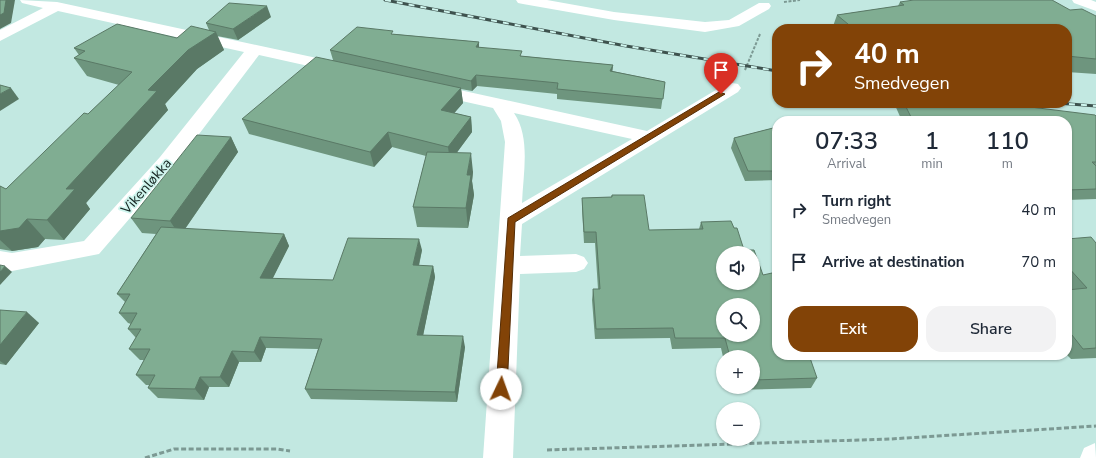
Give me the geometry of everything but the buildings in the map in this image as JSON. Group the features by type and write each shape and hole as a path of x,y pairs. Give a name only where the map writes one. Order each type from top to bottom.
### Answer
{"street":[{"path":"27,0 354,71"},
{"path":"525,0 621,17 705,27 734,23 764,6"},
{"path":"1079,0 1096,7"},
{"path":"0,36 57,6"},
{"name":"Vikenløkka","path":"0,260 12,262 91,248 167,162 255,49"},
{"path":"415,85 648,137"},
{"path":"511,220 732,88"},
{"path":"498,458 515,142 510,121 499,104"},
{"path":"508,265 576,263"}],"path":[{"path":"732,88 746,66 764,6"},
{"path":"547,450 825,443 1000,434 1096,426"},
{"path":"145,458 174,449 277,449 290,451"}],"railway":[{"path":"385,0 626,46 772,70"},
{"path":"1072,104 1096,106"}],"route":[{"path":"501,389 511,220 721,94"}]}
